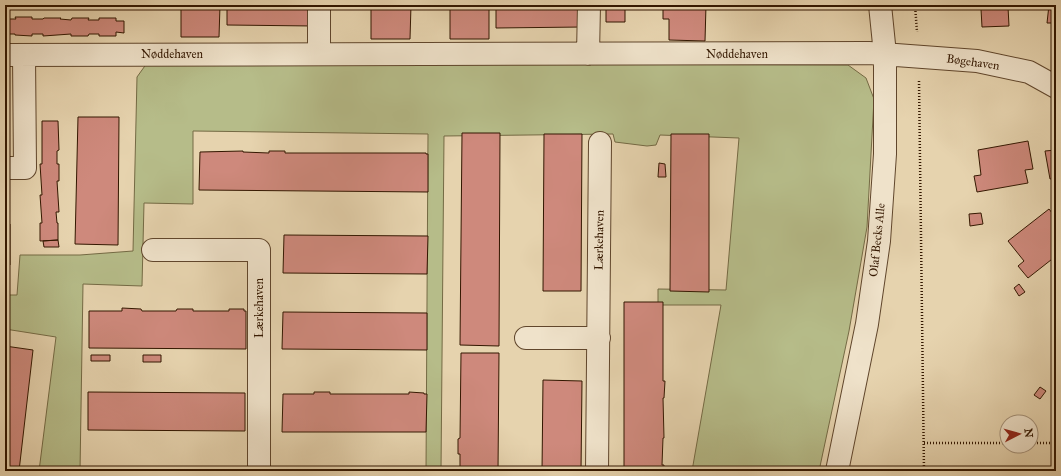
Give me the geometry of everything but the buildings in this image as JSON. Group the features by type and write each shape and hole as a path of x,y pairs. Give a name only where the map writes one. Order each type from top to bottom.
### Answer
{"street":[{"path":"319,5 319,54"},
{"path":"588,54 589,5"},
{"name":"Olaf Becks Alle","path":"837,471 867,324 879,241 885,154 885,54 880,5"},
{"name":"Nøddehaven","path":"5,168 25,168 15,55 885,54"},
{"name":"Bøgehaven","path":"885,54 977,60 1029,72 1056,86"},
{"name":"Lærkehaven","path":"597,471 600,143"},
{"name":"Lærkehaven","path":"153,250 259,250 259,471"},
{"path":"526,338 599,338"}],"path":[{"path":"915,5 919,57 924,471"},
{"path":"924,443 999,443"},
{"path":"1039,443 1056,443"}],"green space":[{"path":"147,63 848,65 866,78 874,99 867,227 849,331 819,471 692,471 721,305 658,305 658,289 726,290 739,138 660,135 656,145 647,146 615,142 613,134 444,136 441,471 426,471 428,134 193,131 193,204 144,203 142,286 83,284 80,471 39,471 56,337 5,329 5,295 17,295 20,255 80,255 133,251 137,77"}]}
